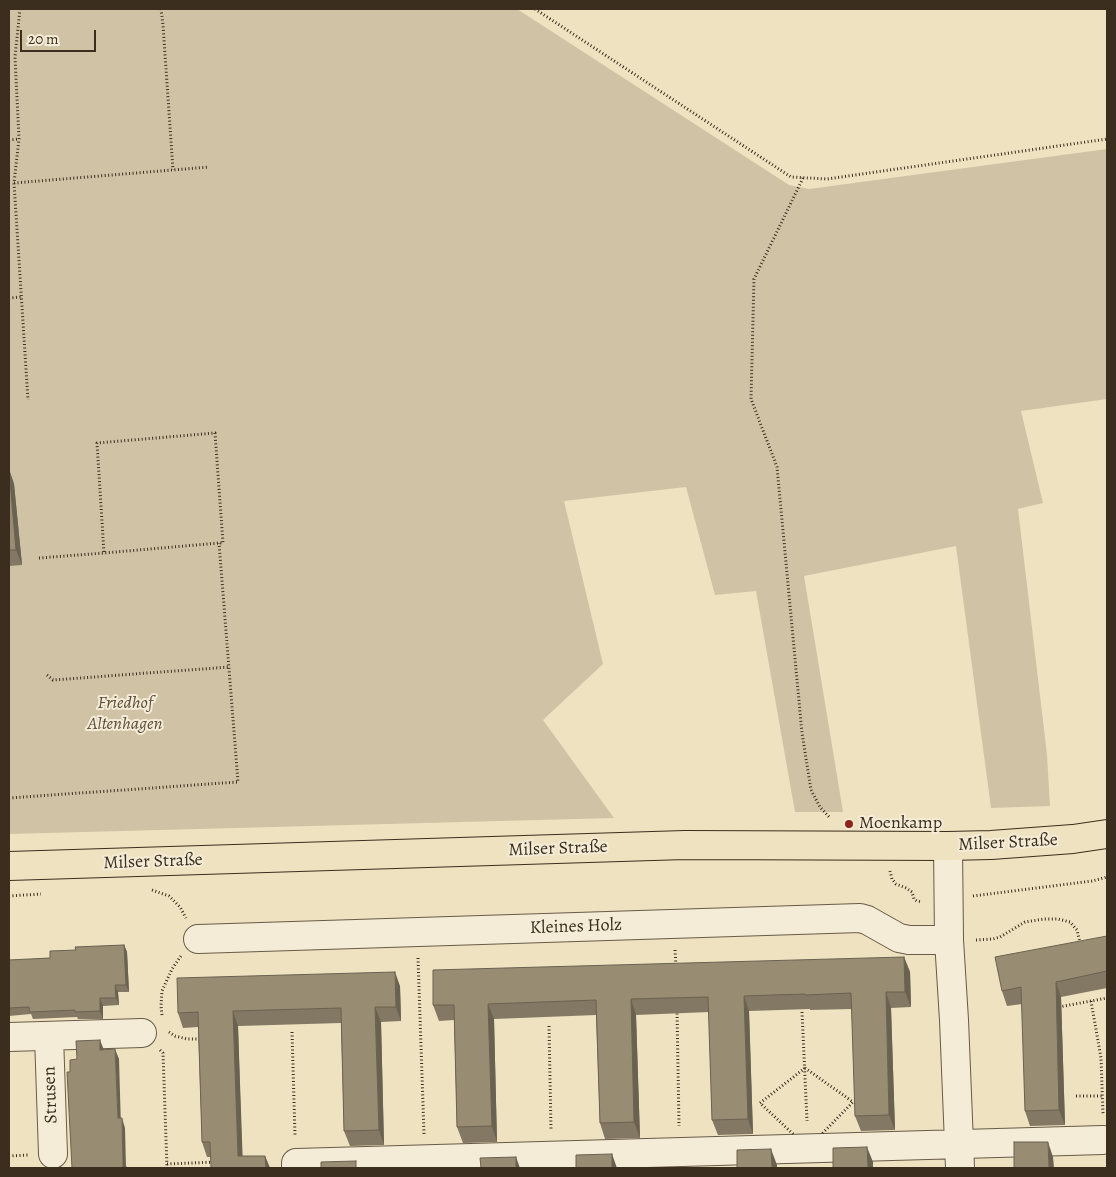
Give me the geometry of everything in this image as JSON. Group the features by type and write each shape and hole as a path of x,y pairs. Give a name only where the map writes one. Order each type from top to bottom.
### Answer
{"main road":[{"name":"Milser Straße","path":"9,866 685,845 948,846 1026,844 1073,840 1107,834"}],"street":[{"path":"948,846 949,940 959,1156"},
{"name":"Kleines Holz","path":"198,939 860,918 899,938 909,940 949,940"},
{"path":"9,1037 157,1029"},
{"name":"Strusen","path":"49,1036 54,1154"},
{"path":"296,1166 680,1152 808,1144 959,1156 1103,1140"}],"path":[{"path":"20,9 15,58 19,140 14,182 28,400"},
{"path":"161,9 173,170"},
{"path":"535,9 791,177 827,179 1107,139"},
{"path":"9,140 19,140"},
{"path":"14,182 209,167"},
{"path":"803,178 754,279 751,400 778,467 802,733 811,790 820,807 835,823"},
{"path":"9,298 21,298"},
{"path":"39,558 104,553 219,544 223,543 215,433 97,443 104,553"},
{"path":"9,798 238,782 219,544"},
{"path":"47,675 53,680 229,667"},
{"path":"986,894 1092,881 1107,876"},
{"path":"144,889 169,896 180,907 198,939 178,959 162,991 157,1029 163,1053 167,1166 215,1162"},
{"path":"9,896 48,894"},
{"path":"949,940 993,940 1025,922 1058,919 1070,922 1077,930 1082,949"},
{"path":"675,924 676,971"},
{"path":"418,932 424,1160"},
{"path":"1058,1007 1107,998"},
{"path":"1090,1001 1101,1058 1103,1140"},
{"path":"677,1009 680,1152"},
{"path":"802,1012 807,1122"},
{"path":"549,1026 552,1156"},
{"path":"157,1029 187,1039 206,1038"},
{"path":"292,1032 296,1166"},
{"path":"804,1068 853,1102 808,1144 760,1102 804,1068"},
{"path":"1102,1086 1107,1086"},
{"path":"1076,1096 1102,1096"}],"green space":[{"name":"Friedhof Altenhagen","path":"9,9 517,9 789,185 809,189 1107,149 1107,399 1021,411 1043,503 1018,509 1047,755 1050,806 991,808 956,546 804,576 843,812 795,812 756,591 715,595 686,487 564,501 603,664 543,720 614,818 9,834"}],"building":[{"path":"9,469 16,550 9,550"},
{"path":"1107,936 1107,971 1056,982 1059,1110 1025,1111 1021,987 1002,991 995,957"},
{"path":"124,945 126,985 115,985 116,998 100,998 100,1011 30,1012 29,1007 9,1008 9,960 50,958 50,951 76,950 75,947"},
{"path":"904,957 905,992 886,992 889,1115 855,1116 851,993 805,994 744,996 748,1119 712,1120 708,997 631,999 634,1122 600,1123 596,1000 488,1004 492,1126 457,1127 454,1005 433,1005 433,970"},
{"path":"395,972 396,1007 375,1007 379,1130 344,1131 341,1008 233,1011 238,1156 265,1156 266,1168 211,1168 210,1142 202,1142 198,1012 178,1013 177,978"},
{"path":"100,1040 100,1050 115,1049 118,1118 122,1118 123,1167 127,1168 72,1168 67,1072 70,1072 70,1060 77,1059 76,1041"},
{"path":"1014,1142 1048,1142 1049,1168 1014,1168"},
{"path":"867,1147 868,1168 833,1168 833,1148"},
{"path":"771,1149 772,1168 737,1168 737,1150"},
{"path":"612,1154 612,1168 576,1168 576,1155"},
{"path":"516,1157 516,1168 481,1168 480,1158"},
{"path":"356,1161 356,1168 321,1168 321,1162"}],"place":[{"name":"Moenkamp","path":"849,824"}]}
